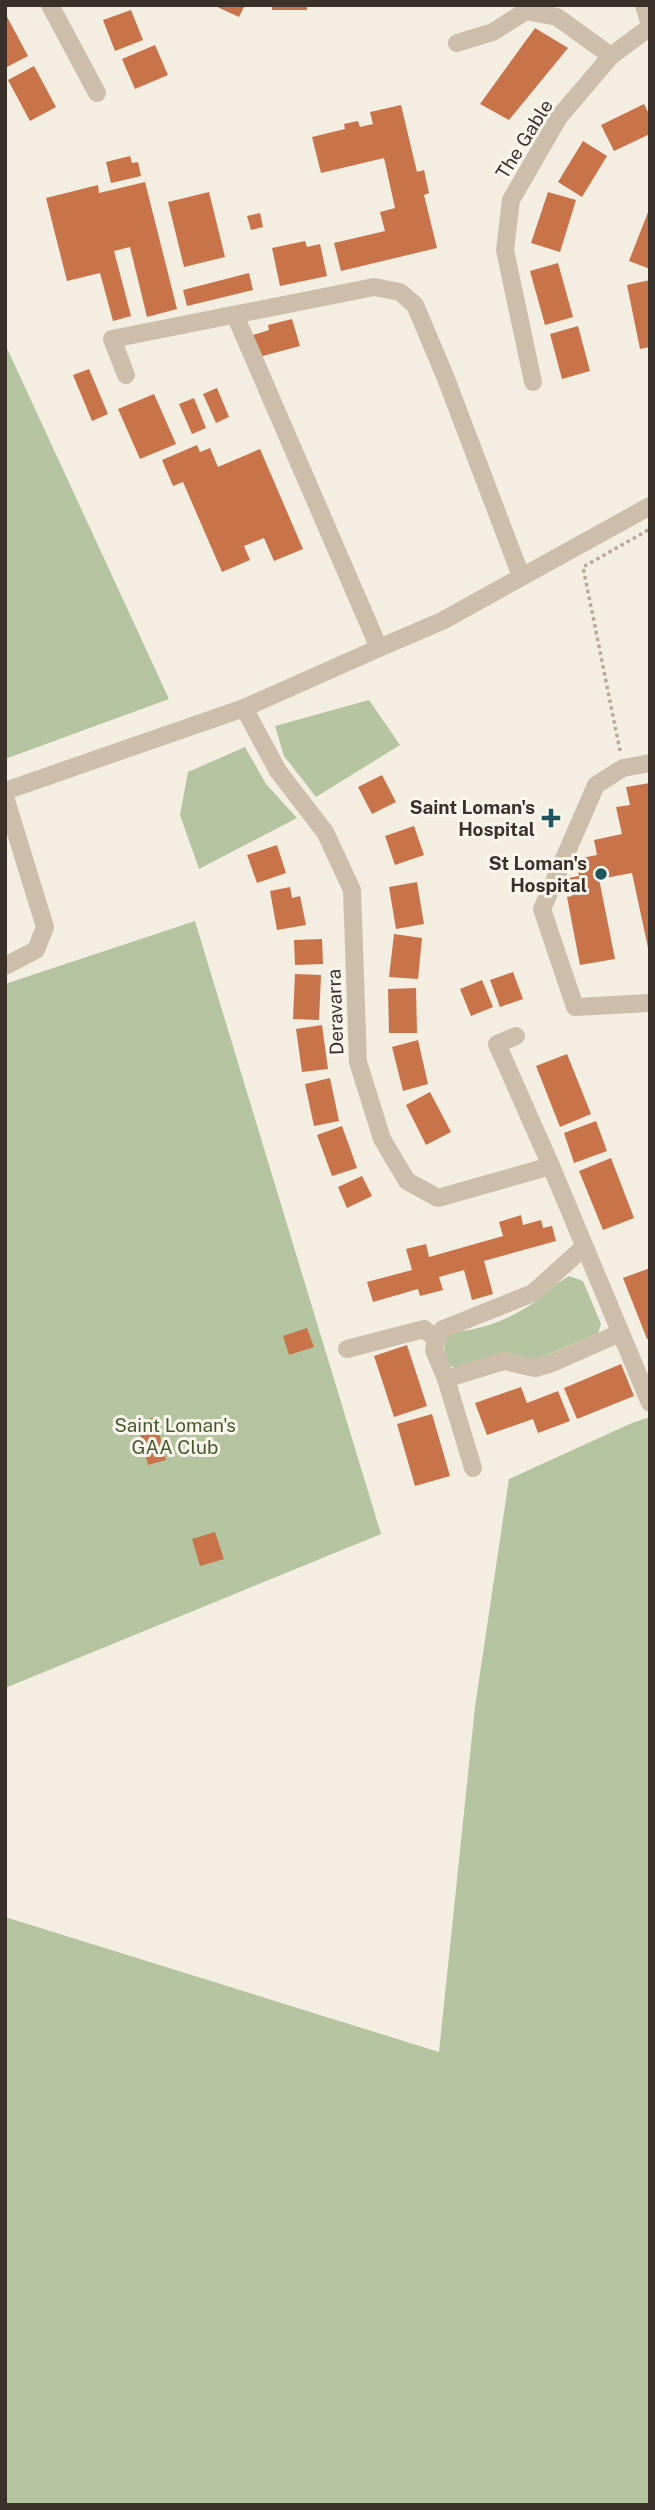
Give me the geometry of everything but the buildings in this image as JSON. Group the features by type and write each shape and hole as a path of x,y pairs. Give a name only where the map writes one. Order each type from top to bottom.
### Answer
{"street":[{"path":"50,5 97,93"},
{"path":"644,5 650,26"},
{"path":"457,43 493,32 526,11 556,18 611,56"},
{"name":"The Gable","path":"533,382 505,250 511,200 559,117 611,56 650,26"},
{"path":"126,375 111,339 374,287 400,292 415,304 521,576"},
{"path":"235,315 379,649"},
{"path":"5,791 244,708 379,649 442,621 650,506"},
{"name":"Deravarra","path":"244,708 278,771 325,832 352,890 358,1062 382,1139 407,1181 438,1198 551,1166"},
{"path":"650,763 623,768 596,785 542,909 575,1007 650,1003"},
{"path":"5,797 45,927 36,950 5,966"},
{"path":"516,1036 497,1044 650,1404"},
{"path":"473,1468 446,1379 434,1350 436,1339 443,1329 533,1293 583,1248"},
{"path":"347,1349 424,1329 436,1339"},
{"path":"446,1379 504,1361 535,1368 620,1334"}],"path":[{"path":"623,768 583,567 650,529"}],"green space":[{"path":"5,344 169,699 5,759"},
{"path":"369,700 400,745 316,797 284,756 275,726"},
{"path":"245,747 266,784 297,818 199,869 180,815 188,772"},
{"name":"Saint Loman's GAA Club","path":"195,921 381,1534 5,1688 5,984"},
{"path":"569,1276 583,1281 601,1324 598,1333 535,1360 460,1369 450,1366 444,1352 445,1339 452,1332 487,1326 508,1317 529,1306"},
{"path":"650,1417 650,2505 5,2505 5,1917 439,2052 475,1707 509,1479"}],"place":[{"name":"Saint Loman's Hospital","path":"551,818"},
{"name":"St Loman's Hospital","path":"601,874"}]}
